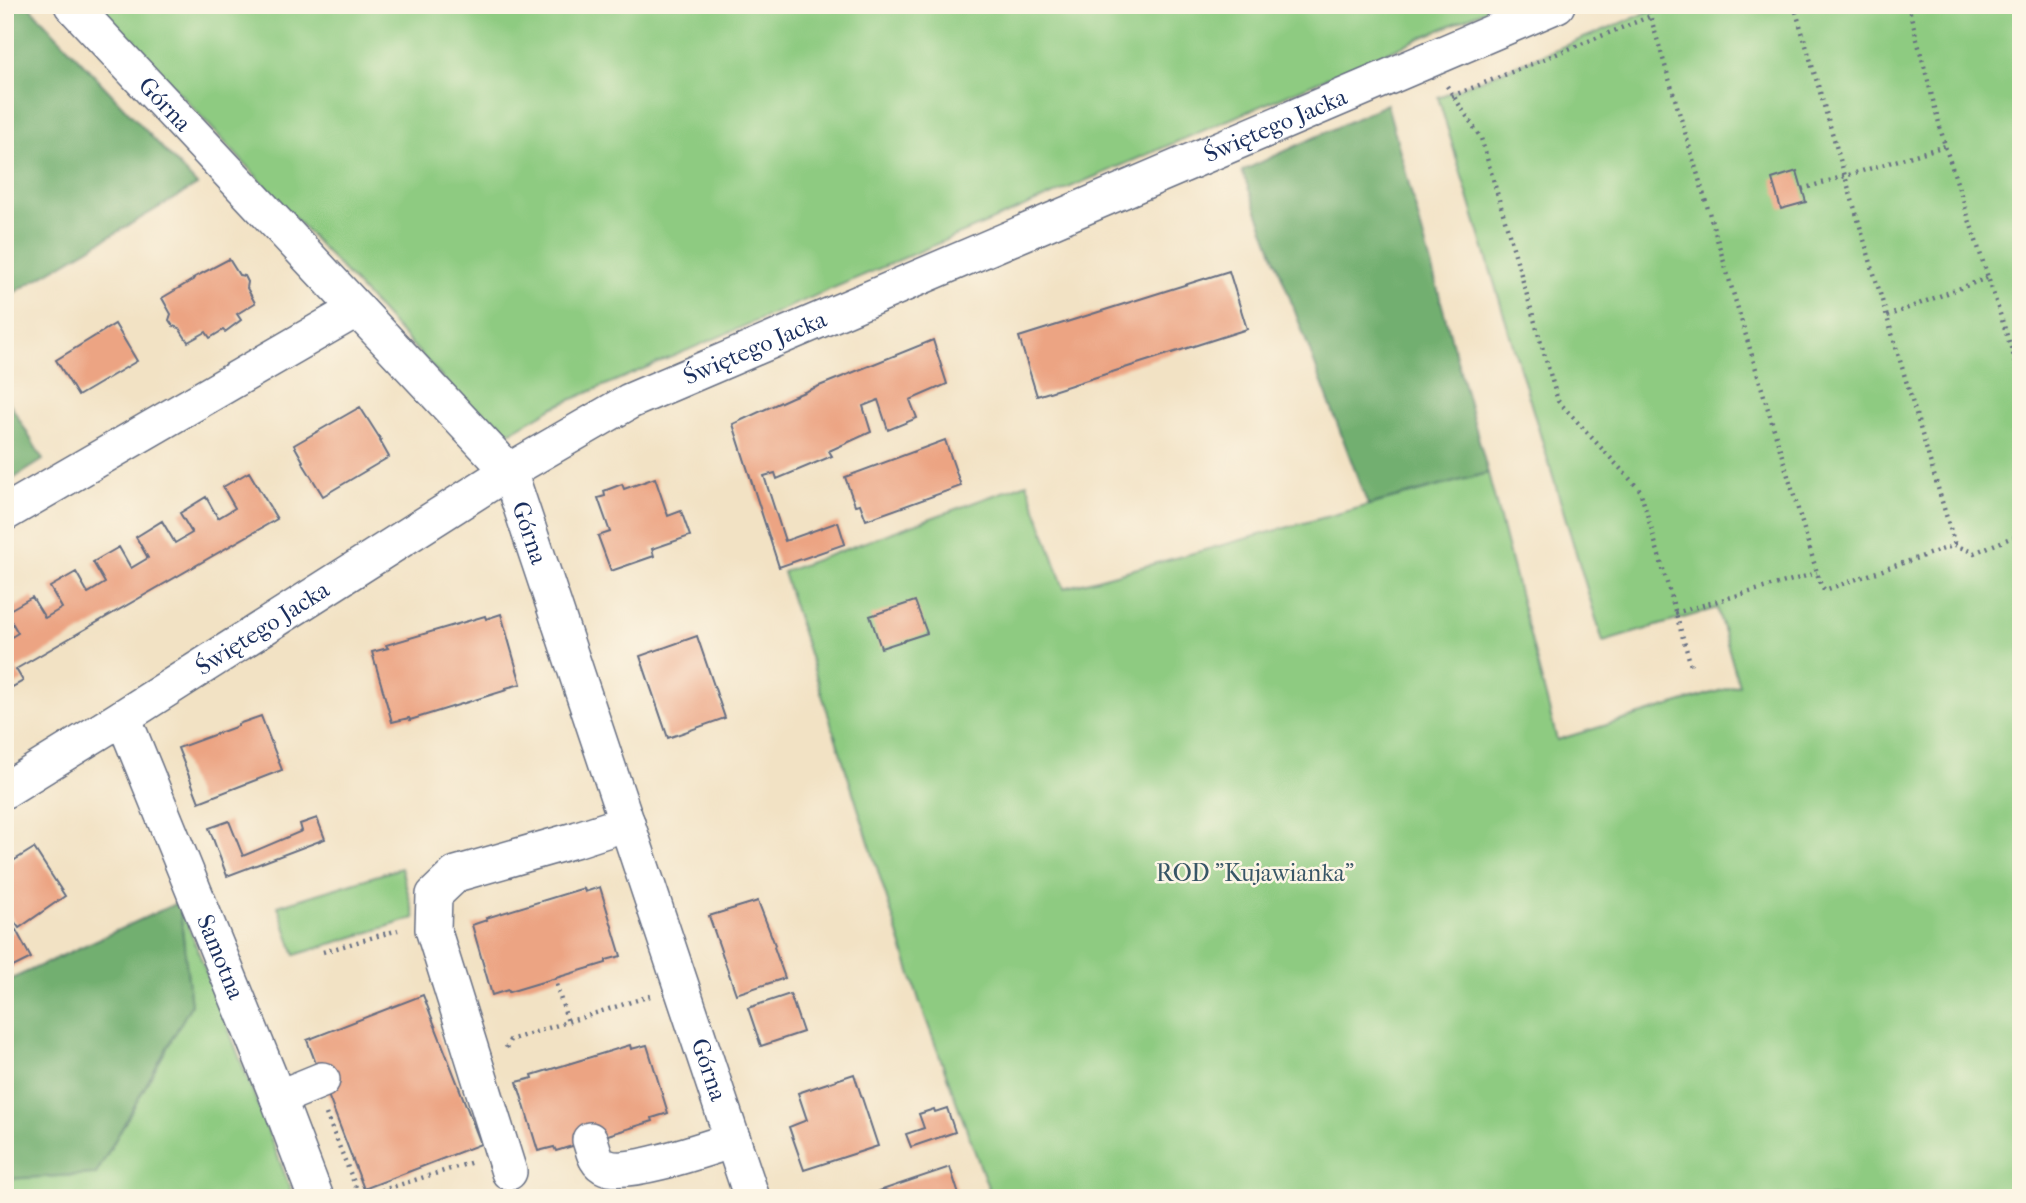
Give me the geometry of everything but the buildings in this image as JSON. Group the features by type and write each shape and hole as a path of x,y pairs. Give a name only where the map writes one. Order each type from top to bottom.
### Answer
{"street":[{"name":"Górna","path":"72,5 509,471 752,1198"},
{"name":"Świętego Jacka","path":"5,790 123,718 509,471 629,401 1573,8"},
{"path":"5,513 357,309"},
{"name":"Samotna","path":"123,718 316,1198"},
{"path":"506,1162 433,929 433,895 456,874 627,823"},
{"path":"278,1098 318,1082"},
{"path":"590,1140 597,1161 607,1168 631,1169 733,1140"}],"path":[{"path":"1573,8 1600,5"},
{"path":"1651,5 1651,16 1821,586 1825,590 1955,545 1973,553 2021,536"},
{"path":"1794,5 1955,545"},
{"path":"1908,5 1945,146 2021,378"},
{"path":"1452,96 1651,16"},
{"path":"1445,83 1481,138 1558,401 1640,490 1692,669"},
{"path":"1802,189 1945,146"},
{"path":"1887,316 1987,278"},
{"path":"1675,614 1817,573"},
{"path":"323,952 433,919"},
{"path":"554,978 568,1022"},
{"path":"484,1089 510,1040 654,995"},
{"path":"318,1082 360,1197 506,1162"}],"green space":[{"path":"5,5 28,5 197,185 5,298"},
{"path":"98,5 1498,5 554,407 511,432 485,424"},
{"name":"ROD \"Kujawianka\"","path":"1665,5 2021,5 2021,1198 992,1198 920,1003 783,572 1027,483 1064,588 1488,473 1557,740 1739,685 1717,608 1603,642 1438,97"},
{"path":"1387,104 1488,473 1368,505 1242,171"},
{"path":"5,395 43,460 5,484"},
{"path":"401,868 415,918 295,955 278,906"},
{"path":"179,902 294,1198 5,1198 5,1179 96,1174 191,1005"},
{"path":"179,902 191,1005 96,1174 5,1179 5,982"}]}
